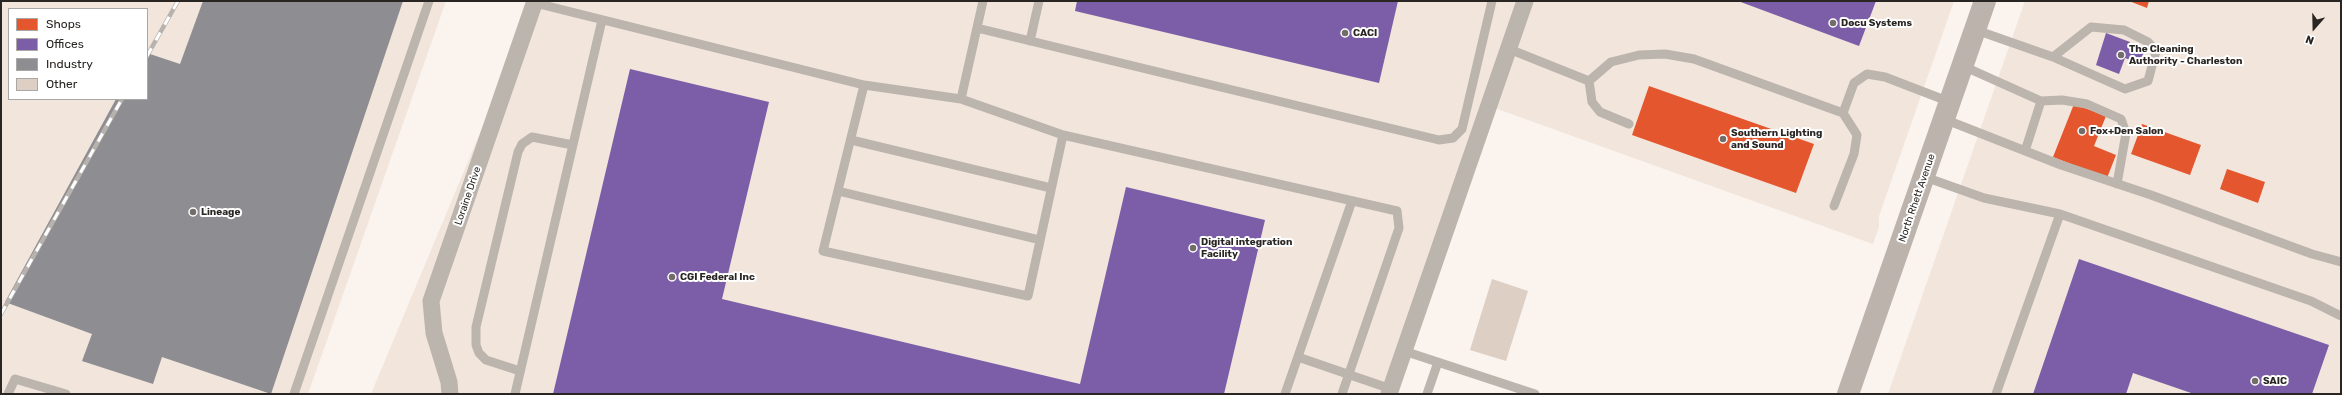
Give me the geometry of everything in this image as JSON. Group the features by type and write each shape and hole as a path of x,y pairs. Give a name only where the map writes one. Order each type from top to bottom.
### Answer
{"main road":[{"name":"North Rhett Avenue","path":"1848,394 1925,177 1985,1"}],"street":[{"path":"1390,391 1525,1"},
{"name":"Loraine Drive","path":"450,394 449,382 434,333 431,301 535,2"}],"lane":[{"path":"294,394 429,1"},
{"path":"961,99 983,1"},
{"path":"1030,41 1039,1"},
{"path":"977,28 1439,140 1453,138 1462,128 1492,1"},
{"path":"535,2 864,85 961,99 1063,135 1397,211 1399,228 1342,394"},
{"path":"515,394 602,20"},
{"path":"1976,30 2053,57 2125,89 2148,81 2156,51 2148,42 2124,30 2091,27 2053,57"},
{"path":"1509,48 1589,81"},
{"path":"1589,81 1612,62 1639,55 1665,54 1694,59 1843,113 1857,135 1854,154 1834,206"},
{"path":"1963,66 2041,101 2062,100 2087,104 2121,119 2126,133 2117,184"},
{"path":"1843,113 1854,83 1867,74 1885,77 2025,151 2312,254 2341,262"},
{"path":"1589,81 1592,102 1600,112 1629,124"},
{"path":"864,85 823,251 1028,296 1063,135"},
{"path":"2025,151 2041,101"},
{"path":"520,370 486,360 479,353 476,345 476,327 518,152 522,144 532,137 573,146"},
{"path":"851,140 1051,188"},
{"path":"1925,177 1984,198 2060,214 2312,302 2341,316"},
{"path":"838,191 1040,240"},
{"path":"1285,394 1352,201"},
{"path":"1996,394 2060,214"},
{"path":"1404,351 1534,394"},
{"path":"1298,357 1390,391"},
{"path":"1427,394 1438,362"},
{"path":"8,394 15,379 66,394"}],"shaded area":[{"name":"Lineage","path":"1,1 446,1 308,394 1,394"},
{"path":"535,1 1954,1 1879,216 1879,227 1873,244 1489,106 1389,394 371,394"},
{"path":"2025,1 2341,2 2341,394 1888,394"}],"building: Shops":[{"path":"2129,1 2149,1 2147,8"},
{"name":"Southern Lighting and Sound","path":"1649,86 1814,144 1796,193 1632,135"},
{"name":"Fox+Den Salon","path":"2074,104 2106,116 2094,146 2116,155 2107,178 2053,157"},
{"path":"2142,124 2201,145 2190,175 2131,154"},
{"path":"2227,169 2265,182 2258,203 2220,189"}],"building: Offices":[{"path":"1077,1 1398,1 1379,83 1075,11"},
{"name":"Docu Systems","path":"1738,1 1876,1 1859,46"},
{"name":"The Cleaning Authority - Charleston","path":"2106,33 2130,42 2128,46 2144,51 2140,64 2125,58 2119,74 2096,65"},
{"path":"630,69 769,102 722,299 1080,384 1126,187 1265,220 1224,394 553,394"},
{"path":"2079,259 2329,345 2312,394 2194,394 2133,373 2126,394 2033,394"}],"building: Industry":[{"name":"Lineage","path":"203,1 403,1 271,394 162,357 153,384 82,361 92,334 5,302 115,100 148,100 148,58 150,54 180,64"}],"building: Other":[{"path":"1492,279 1528,291 1506,361 1470,350"}],"railway":[{"path":"148,54 178,1"},
{"path":"1,314 121,100"}],"place":[{"name":"Docu Systems","path":"1833,23"},
{"name":"CACI","path":"1345,33"},
{"name":"The Cleaning Authority - Charleston","path":"2121,55"},
{"name":"Fox+Den Salon","path":"2082,131"},
{"name":"Southern Lighting and Sound","path":"1723,139"},
{"name":"Lineage","path":"193,212"},
{"name":"Digital integration Facility","path":"1193,248"},
{"name":"CGI Federal Inc","path":"672,277"},
{"name":"SAIC","path":"2255,381"}]}
